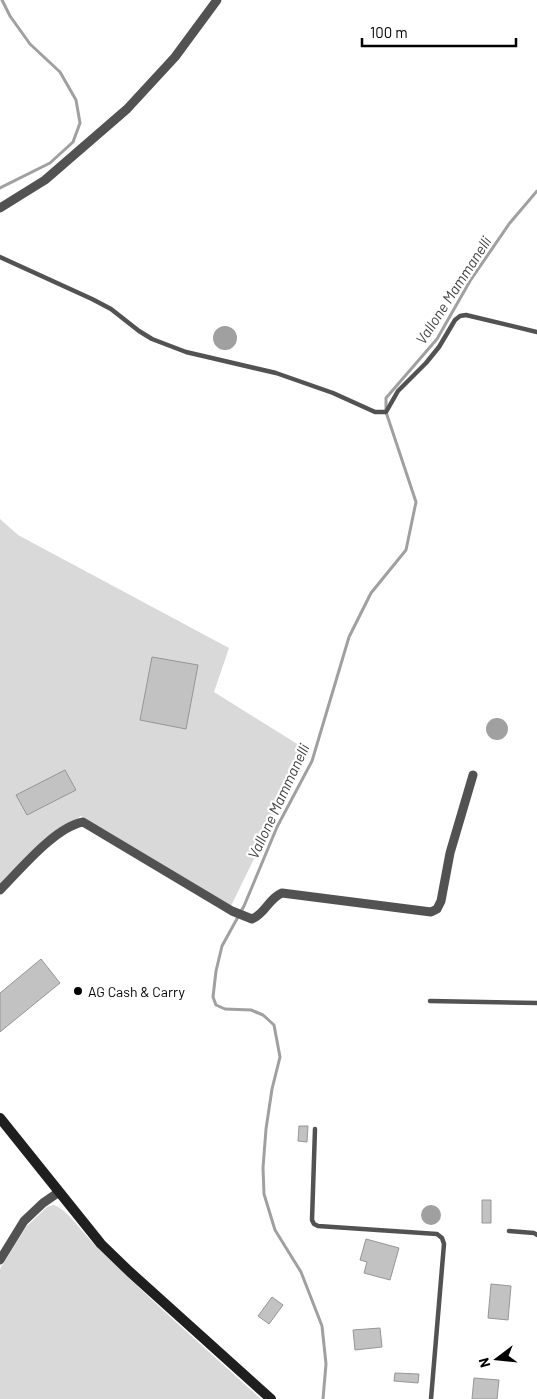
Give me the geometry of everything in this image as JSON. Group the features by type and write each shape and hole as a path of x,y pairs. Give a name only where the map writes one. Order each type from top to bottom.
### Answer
{"main road":[{"path":"0,1118 102,1244 271,1399"}],"street":[{"path":"0,208 45,180 127,109 175,57 217,0"},
{"path":"0,890 53,837 74,823 83,822 232,911 252,919 258,916 275,895 282,892 431,912 437,909 441,901 450,853 473,775"},
{"path":"0,1260 24,1221 43,1203 59,1192"}],"lane":[{"path":"0,257 92,298 111,309 152,339 186,352 276,373 333,393 375,412 386,412 398,391 426,363 439,347 455,320 460,316 537,332"},
{"path":"430,1001 537,1003"},
{"path":"315,1129 312,1220 314,1224 318,1226 437,1234 442,1238 444,1244 431,1399"},
{"path":"509,1231 537,1235"}],"shaded area":[{"path":"225,326 234,329 237,338 234,347 225,350 216,347 213,338 216,329"},
{"path":"0,519 18,535 229,648 214,692 307,750 230,908 81,816 50,837 0,887"},
{"path":"497,718 505,721 508,729 505,737 497,740 489,737 486,729 489,721"},
{"path":"53,1205 75,1222 92,1242 136,1285 261,1399 0,1399 0,1269 26,1227 47,1207"},
{"path":"431,1205 438,1208 441,1215 438,1222 431,1225 424,1222 421,1215 424,1208"}],"building":[{"path":"152,657 198,665 186,729 140,720"},
{"path":"65,770 76,790 27,815 16,795"},
{"path":"41,959 60,983 0,1032 0,993"},
{"path":"299,1126 308,1126 307,1142 298,1141"},
{"path":"482,1200 491,1200 491,1223 482,1223"},
{"path":"366,1239 399,1248 390,1280 364,1273 367,1262 360,1260"},
{"path":"491,1284 511,1286 508,1320 488,1318"},
{"path":"272,1297 283,1305 269,1324 258,1316"},
{"path":"380,1328 382,1347 355,1350 353,1330"},
{"path":"395,1373 419,1374 418,1383 394,1381"},
{"path":"474,1378 499,1380 497,1399 472,1399"}],"waterway":[{"path":"0,188 50,163 73,142 80,123 76,100 60,72 30,44 10,16 2,0"},
{"name":"Vallone Mammanelli","path":"323,1399 326,1364 322,1326 301,1272 275,1230 264,1194 263,1168 266,1129 272,1089 280,1057 274,1025 263,1015 251,1010 225,1009 216,1005 213,997 216,971 222,946 244,906 277,827 312,761 349,637 371,593 406,550 416,502 386,412 386,398 437,339 470,281 509,224 537,191"}],"place":[{"name":"AG Cash & Carry","path":"78,991"}]}
